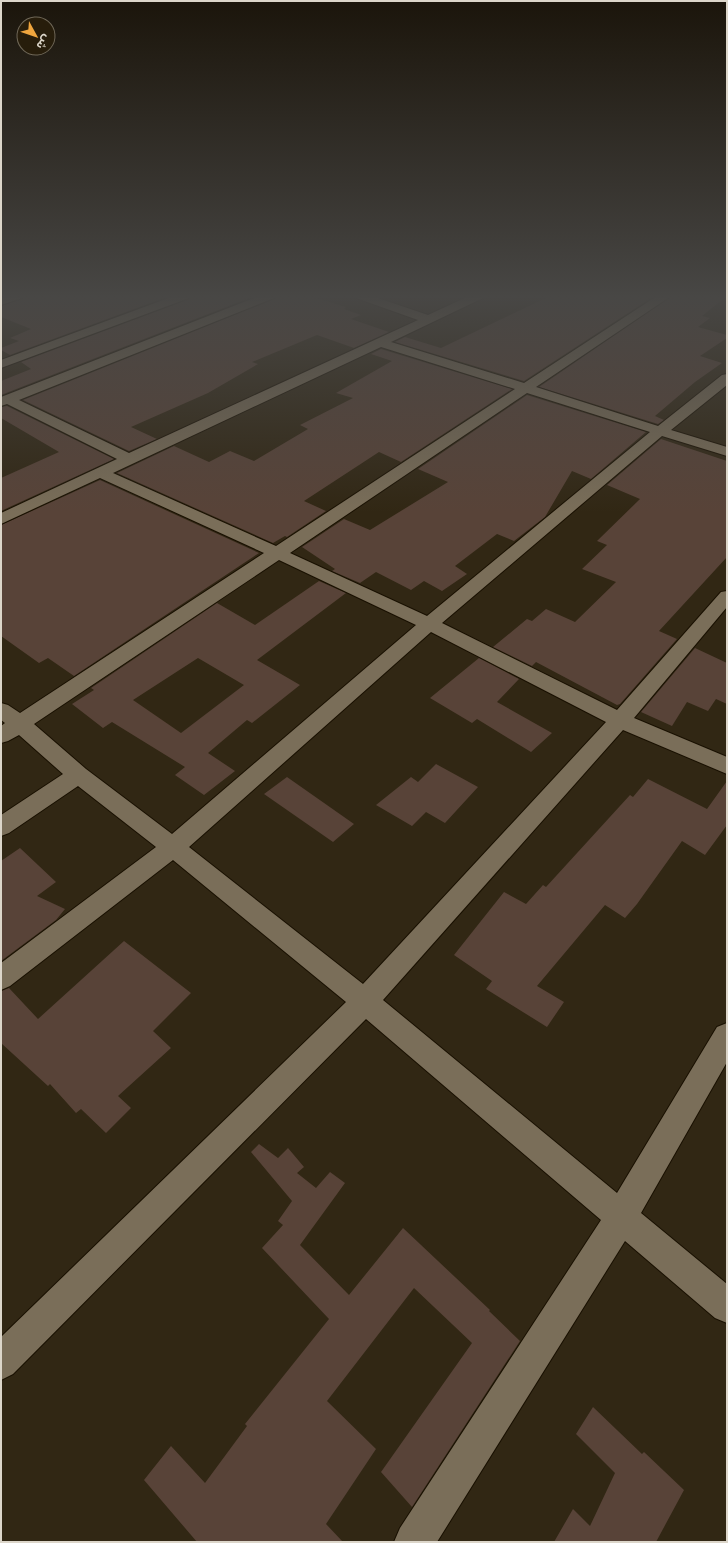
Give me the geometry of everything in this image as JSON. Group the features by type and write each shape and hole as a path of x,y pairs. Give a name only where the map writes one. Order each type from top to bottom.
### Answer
{"street":[{"path":"4,401 85,368"},
{"path":"1,519 327,368"},
{"path":"463,368 727,452"},
{"path":"557,368 278,552 7,723 173,847 365,1001 727,1306"},
{"path":"1,978 173,847 429,624 660,431 727,378"},
{"path":"4,401 129,459"},
{"path":"101,473 278,552 429,624 620,720 727,766"},
{"path":"1,1362 365,1001 620,720 727,596"},
{"path":"1,826 78,776"},
{"path":"414,1542 621,1217 727,1036"}],"building":[{"path":"30,368 70,368 1,395 1,381 31,369"},
{"path":"103,368 251,368 208,393 131,427 157,439 129,451 23,400"},
{"path":"380,368 443,368 512,389 401,462 379,452 304,501 326,511 287,537 285,536 273,543 117,473 174,446 209,462 230,451 254,461 308,429 300,425 353,398 336,393"},
{"path":"481,368 544,368 524,381"},
{"path":"567,368 715,368 695,382 655,416 664,420 658,424 539,387"},
{"path":"527,395 646,432 591,479 572,471 545,517 514,541 497,534 455,566 467,574 442,591 424,581 411,590 376,572 360,583 332,571 335,569 302,547 344,519 370,530 448,482 418,469"},
{"path":"7,406 114,459 1,511 1,478 59,452 1,418 1,407"},
{"path":"661,439 727,461 727,557 659,631 677,639 620,704 617,705 536,662 532,666 493,647 527,619 532,621 546,609 575,622 616,582 582,569 607,545 597,541 640,499 607,485"},
{"path":"100,480 259,553 74,676 48,658 39,663 1,636 1,525"},
{"path":"319,581 346,593 257,660 300,685 252,723 247,720 208,753 235,771 204,795 175,775 185,767 112,722 103,728 72,704 94,690 91,688 217,603 255,625","holes":["198,658 244,685 181,733 133,700"]},
{"path":"695,648 727,663 727,704 716,699 708,711 687,702 672,726 641,712"},
{"path":"479,658 519,679 497,702 552,733 531,752 477,719 472,723 430,698"},
{"path":"436,764 478,787 445,823 426,812 412,826 376,805 411,777 418,782"},
{"path":"287,777 354,824 333,842 264,794"},
{"path":"648,779 707,809 727,781 727,825 705,855 682,841 637,904 625,918 605,905 537,986 564,1002 547,1027 486,989 492,981 454,955 504,892 526,904 543,885 546,887 630,795 633,797"},
{"path":"20,848 56,882 37,896 65,909 56,920 1,961 1,861"},
{"path":"124,941 191,993 153,1031 171,1048 118,1096 131,1108 106,1133 81,1109 76,1113 50,1084 48,1086 1,1043 1,991 9,988 38,1019"},
{"path":"259,1144 278,1158 288,1148 304,1167 297,1173 316,1188 330,1172 345,1183 300,1245 349,1295 403,1228 490,1310 489,1311 520,1341 412,1507 381,1472 472,1343 414,1288 327,1401 376,1449 326,1524 343,1542 197,1542 144,1480 171,1446 205,1483 247,1426 245,1424 329,1319 262,1248 283,1225 278,1221 292,1201 251,1152"},
{"path":"593,1407 642,1454 644,1452 684,1490 656,1542 554,1542 573,1509 590,1526 615,1473 576,1434"}]}
